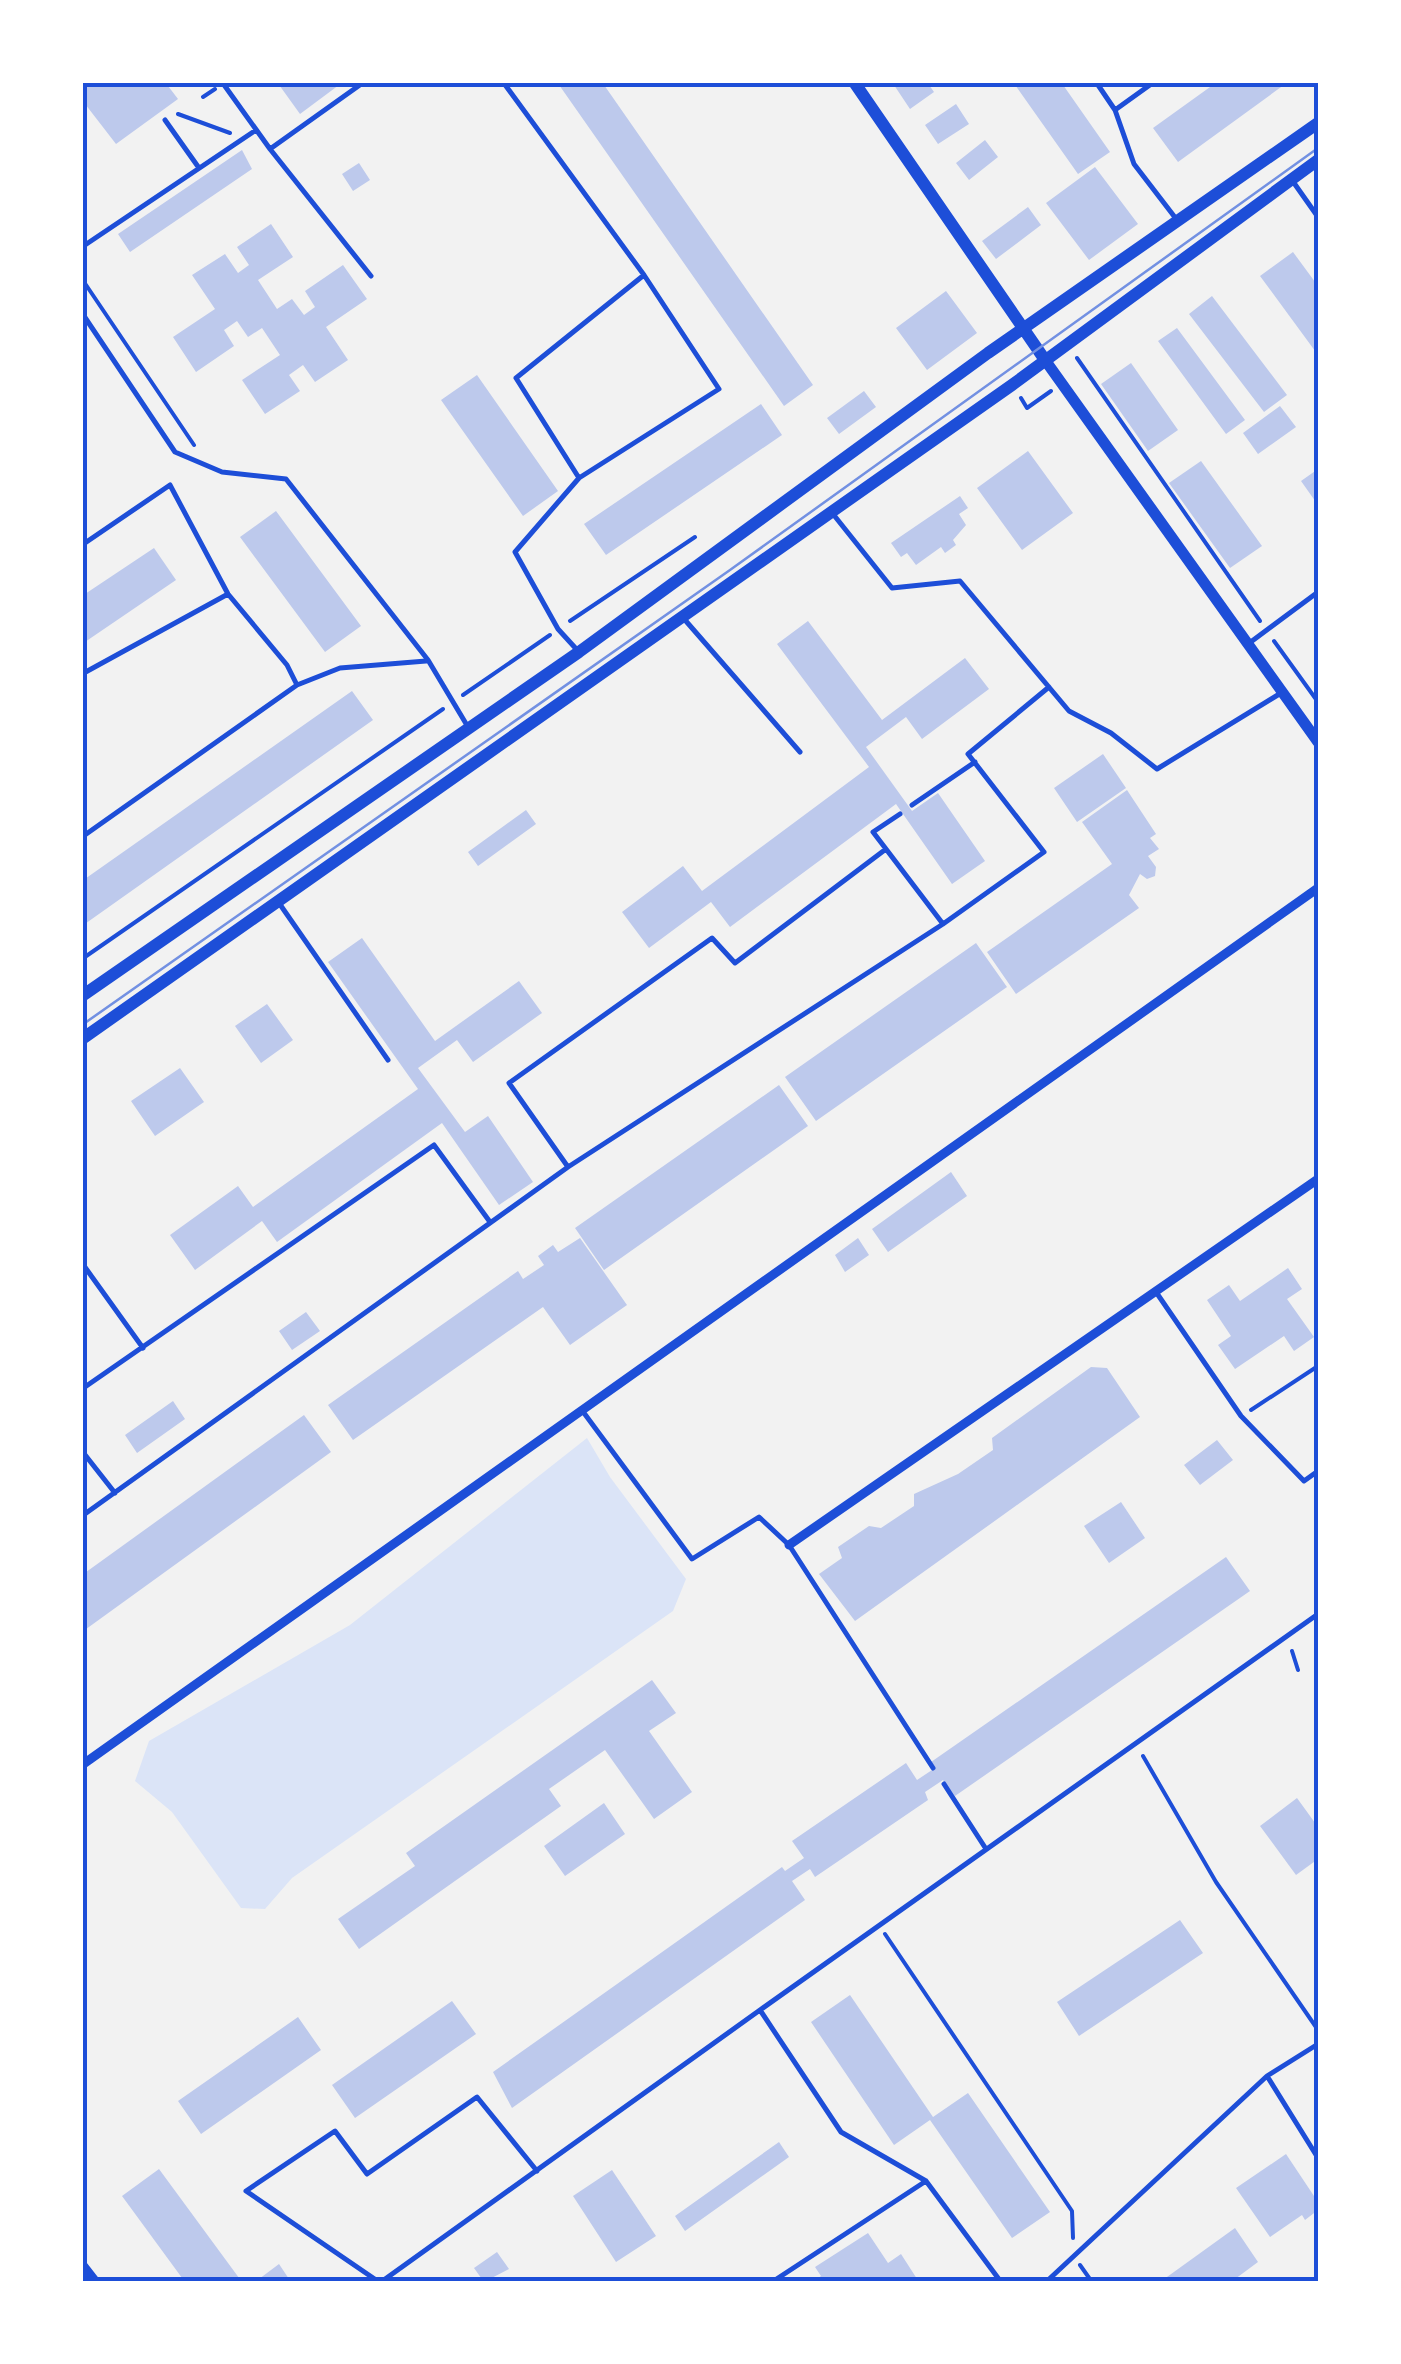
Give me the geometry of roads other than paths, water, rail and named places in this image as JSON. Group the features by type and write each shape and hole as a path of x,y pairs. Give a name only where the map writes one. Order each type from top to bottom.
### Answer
{"main road":[{"path":"854,82 1045,360"},
{"path":"82,996 579,652 1318,123"},
{"path":"82,1040 683,618 1318,160"}],"street":[{"path":"1045,360 1318,742"},
{"path":"82,1765 584,1413 1318,888"},
{"path":"790,1544 1318,1179"},
{"path":"82,2264 90,2279"}],"lane":[{"path":"270,149 364,82"},
{"path":"504,82 644,275 718,390 579,478 515,552 558,630 579,652"},
{"path":"1096,82 1115,110 1134,164 1179,223"},
{"path":"1115,110 1154,82"},
{"path":"223,83 370,276"},
{"path":"164,120 199,168"},
{"path":"82,247 256,130"},
{"path":"1292,180 1318,217"},
{"path":"579,478 516,378 644,275"},
{"path":"82,313 174,452 209,466 286,479 428,660 468,728"},
{"path":"82,545 170,485 228,594 287,664 298,685"},
{"path":"831,512 892,588 960,581 1069,712 1110,733 1157,769 1282,692"},
{"path":"1248,645 1318,592"},
{"path":"82,674 228,594"},
{"path":"683,618 800,752"},
{"path":"82,837 298,685 340,668 428,660"},
{"path":"82,1516 568,1166 944,924 1044,852 968,754 1048,688"},
{"path":"912,805 975,762"},
{"path":"900,814 873,832 944,924"},
{"path":"568,1166 509,1083 712,938 736,963 886,849"},
{"path":"279,903 388,1060"},
{"path":"82,1389 434,1145 490,1222"},
{"path":"82,1263 143,1348"},
{"path":"1154,1289 1241,1416 1304,1481 1318,1471"},
{"path":"584,1413 692,1560 758,1518 790,1544 933,1768"},
{"path":"82,1450 115,1493"},
{"path":"538,2170 477,2097 367,2174 335,2131 246,2191 380,2282 538,2170 986,1849 1318,1614"},
{"path":"944,1784 986,1849"},
{"path":"760,2010 842,2132 926,2181 1001,2282"},
{"path":"1046,2282 1267,2076 1318,2044"},
{"path":"1267,2076 1318,2158"},
{"path":"772,2282 926,2181"}],"tram line":[{"path":"82,1025 730,570 1318,148"}]}
